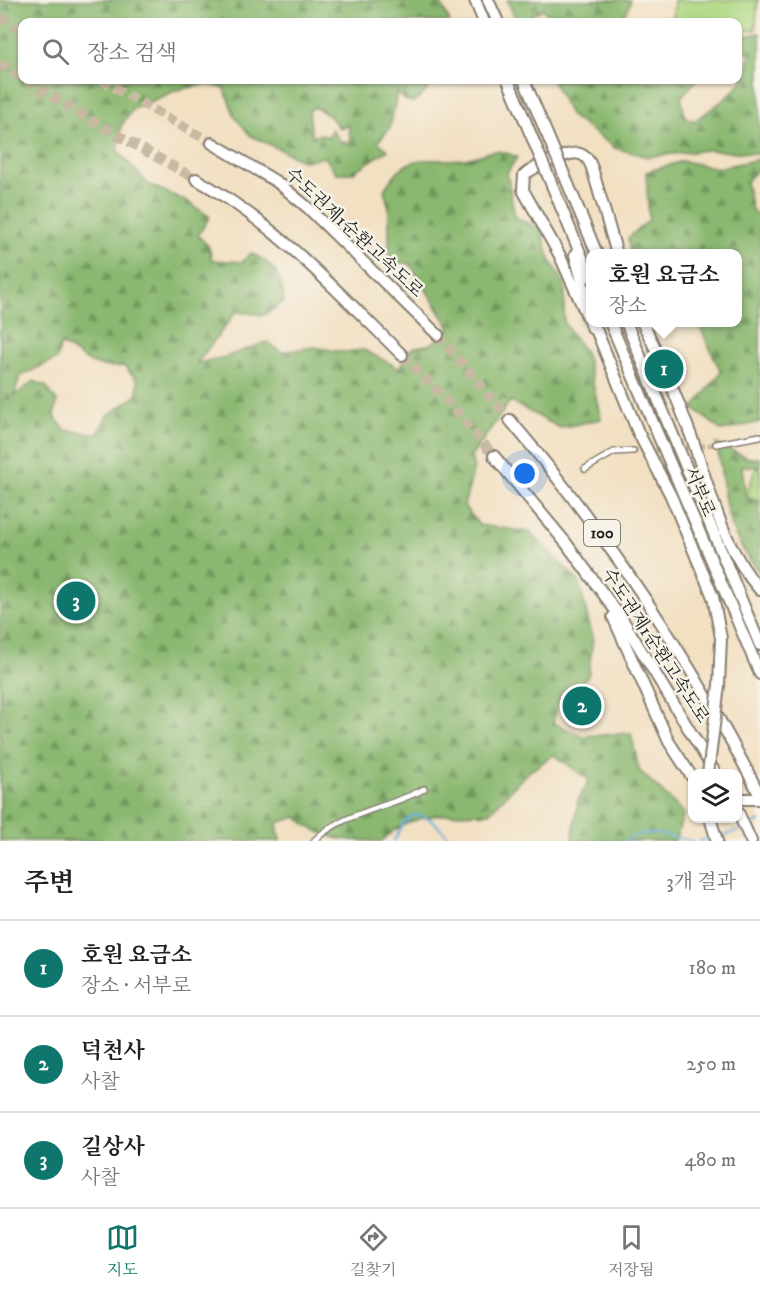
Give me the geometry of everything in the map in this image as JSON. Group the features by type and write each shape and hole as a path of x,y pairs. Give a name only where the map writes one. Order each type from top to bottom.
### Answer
{"highway":[{"path":"475,0 482,18"},
{"path":"488,0 496,18"},
{"path":"510,84 586,266"},
{"path":"526,84 595,249"},
{"name":"수도권제1순환고속도로","path":"212,143 277,182 339,237 438,335"},
{"path":"586,312 559,254 523,190 521,182 525,173 569,154 577,153 585,156 592,168 616,249"},
{"path":"196,179 244,209 402,355"},
{"path":"566,220 586,295"},
{"path":"583,222 602,249"},
{"path":"593,327 638,432 671,496 713,597 721,638 719,685 709,769"},
{"path":"594,327 596,334"},
{"name":"서부로","path":"612,327 760,674"},
{"name":"서부로","path":"628,327 760,645"},
{"path":"644,327 692,440 709,494 733,551 760,590"},
{"name":"수도권제1순환고속도로","path":"510,420 608,541 682,655 742,758 760,798"},
{"name":"수도권제1순환고속도로","path":"494,456 566,543 602,592 655,671 713,769"},
{"path":"602,592 639,669 669,742 688,770"},
{"path":"742,799 760,798"},
{"path":"742,821 751,841"},
{"path":"711,823 717,841"}],"street":[{"path":"716,444 760,436"},
{"path":"585,469 615,453 633,451"},
{"path":"314,841 326,828 405,800 424,789"}],"green space":[{"path":"0,0 439,0 448,18 18,18 18,84 206,84 177,90 133,109 121,126 118,151 148,184 188,202 210,217 198,235 209,247 212,260 242,262 251,253 271,266 279,277 284,302 264,315 236,312 197,363 225,357 267,342 282,352 315,347 342,352 364,350 399,368 412,348 431,344 450,328 410,264 389,262 389,208 384,190 401,168 418,161 473,158 493,151 517,157 507,173 515,217 541,229 550,260 565,284 564,323 586,354 601,419 560,428 510,401 471,457 474,468 464,506 479,525 530,532 579,582 593,639 588,677 561,693 553,723 582,736 631,733 639,770 684,813 675,841 572,841 578,800 589,780 554,755 526,774 489,813 446,814 418,819 393,831 382,841 336,838 316,831 296,817 277,823 280,841 0,841","holes":["61,344 90,362 103,366 124,366 138,381 137,395 107,416 97,434 65,430 54,416 57,402 46,386 34,381 14,396 20,376 57,359"]},
{"path":"507,0 630,0 626,13 621,18 552,18 542,9 532,15 532,18 515,18"},
{"path":"674,0 758,0 755,30 742,31 742,18 673,18"},
{"path":"760,33 760,154 707,150 648,157 615,148 571,116 554,84 693,84 681,97 685,117 694,121 742,84 749,64 749,52 742,51 742,36"},
{"path":"206,84 430,84 424,94 413,102 405,100 397,92 390,128 378,142 388,150 352,173 336,173 325,157 304,161 251,136 235,117 224,88","holes":["315,107 330,116 339,128 348,125 351,144 340,141 332,129 328,137 321,134 312,137 309,111"]},
{"path":"760,159 760,167 746,182 752,210 760,216 760,422 722,431 693,408 721,372 700,327 742,327 742,249 629,249 628,238 649,220 646,172 683,161 718,168"},
{"path":"716,444 749,458 760,458 760,467 742,466 746,497 760,504 760,573 740,543 729,518"},
{"path":"756,467 760,469 760,502 746,497"}],"waterway":[{"path":"394,841 403,824 413,815 430,820 452,840 485,841"},
{"path":"748,827 760,821"},
{"path":"720,837 742,829"},
{"path":"625,841 633,836 649,833 693,841"},
{"path":"699,841 711,839"}],"tunnel":[{"path":"0,17 18,28"},
{"path":"0,63 18,75"},
{"path":"32,84 92,121 196,179"},
{"path":"108,84 212,143"},
{"path":"438,335 510,420"},
{"path":"402,355 442,395 494,456"},
{"path":"633,451 679,449 716,444"}],"place":[{"name":"호원 요금소","path":"664,369"},
{"name":"길상사","path":"76,601"},
{"name":"덕천사","path":"582,706"}]}
